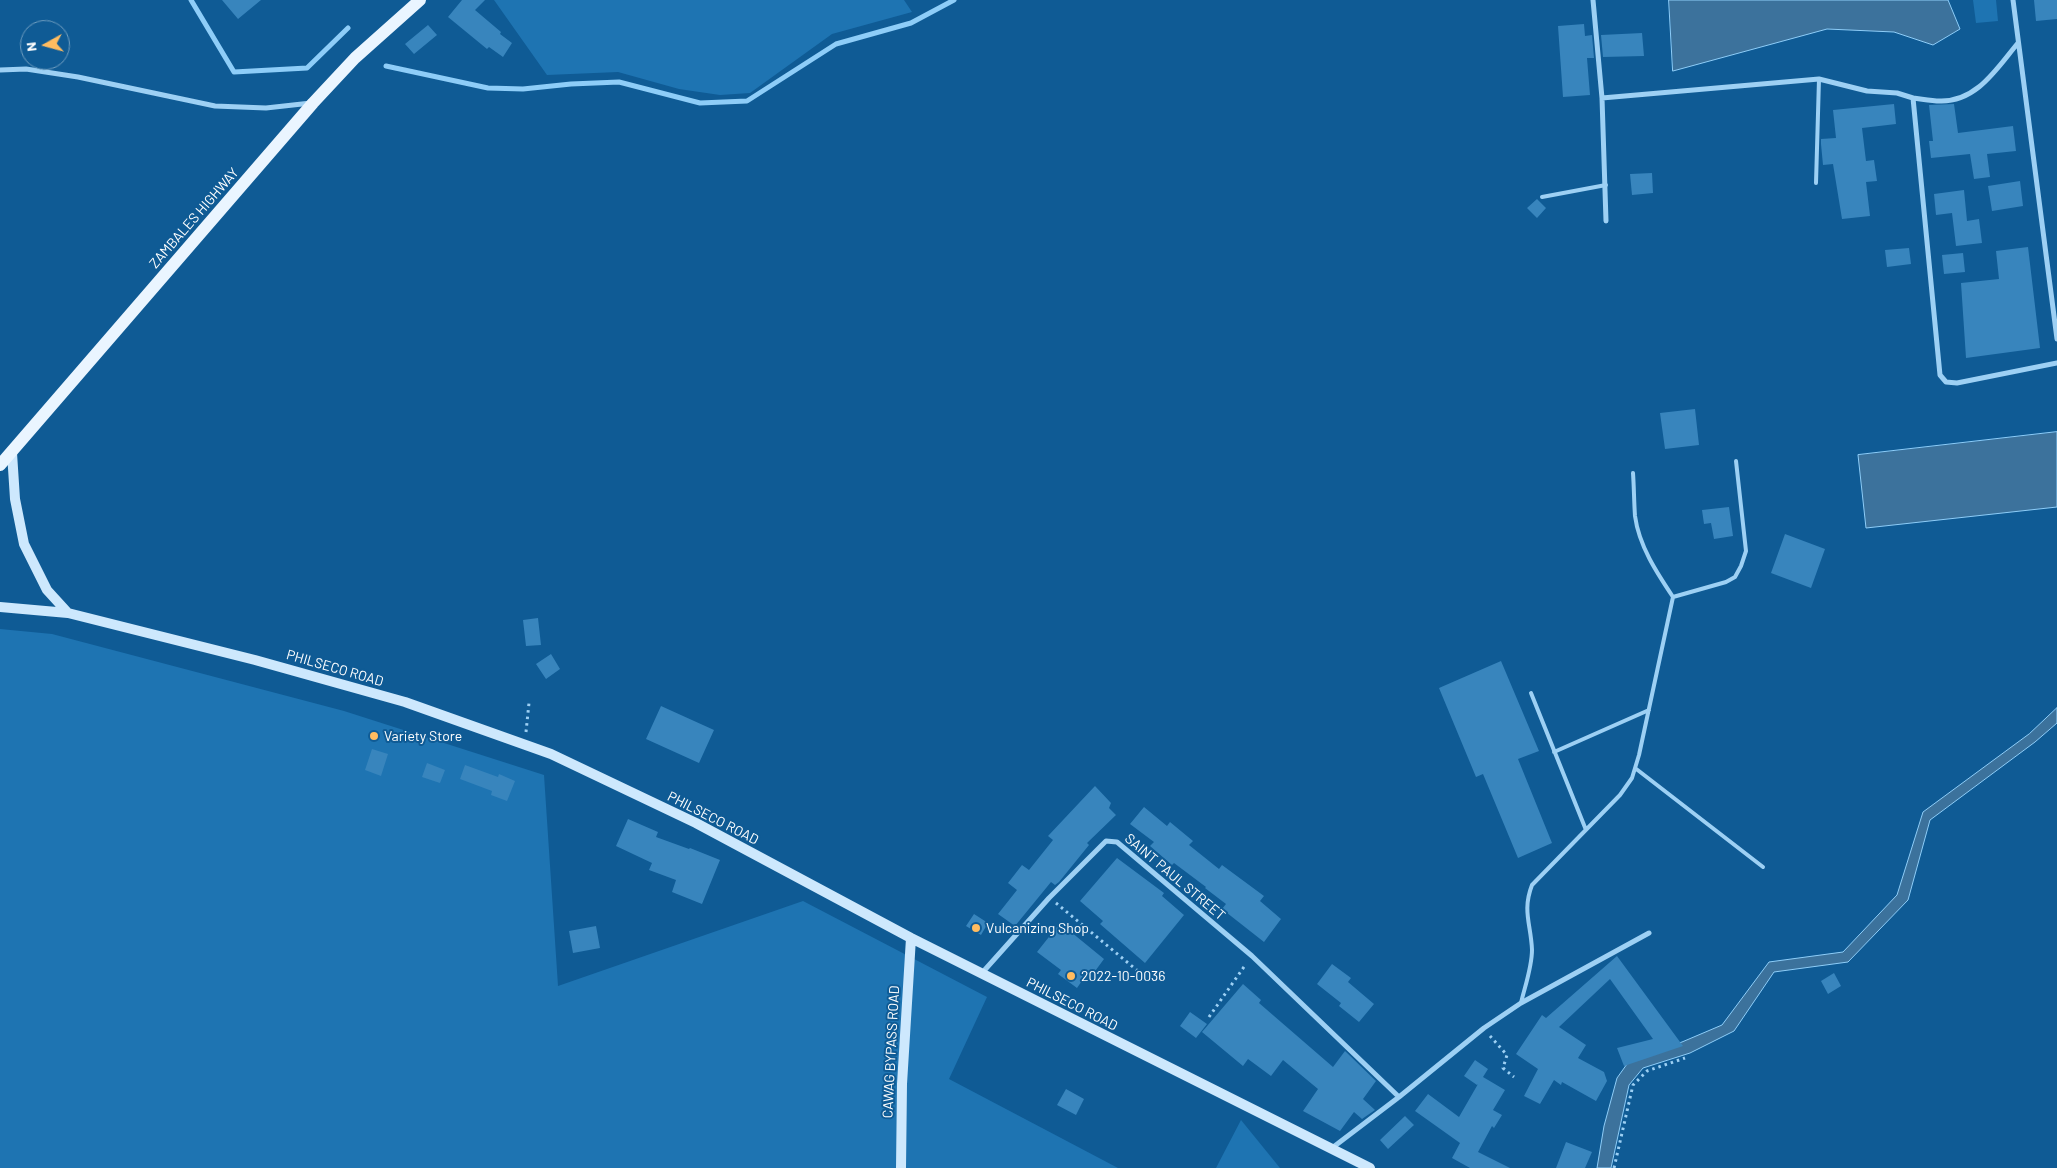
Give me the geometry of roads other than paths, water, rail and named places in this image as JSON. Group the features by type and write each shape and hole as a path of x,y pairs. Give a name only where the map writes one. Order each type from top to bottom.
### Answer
{"main road":[{"name":"ZAMBALES HIGHWAY","path":"0,464 313,103 355,58 420,0"}],"street":[{"path":"1593,0 1602,98 1606,221"},
{"path":"2014,0 2057,339"},
{"path":"1602,98 1819,79 1867,92 1897,94 1941,101 1976,91 2018,43"},
{"path":"0,70 26,69 215,106 266,108 313,103"},
{"path":"1913,98 1940,375 1946,382 1957,383 2057,364"},
{"path":"6,456 24,544 47,590 68,613"},
{"name":"PHILSECO ROAD","path":"0,607 68,613 255,660 405,702 551,754 696,823 911,938 1370,1168"},
{"name":"SAINT PAUL STREET","path":"982,973 1050,898 1106,841 1118,842 1252,956 1399,1097"},
{"path":"1332,1148 1484,1028 1522,1003 1649,933"},
{"name":"CAWAG BYPASS ROAD","path":"901,1168 902,1084 911,938"}],"lane":[{"path":"1816,183 1819,79"},
{"path":"1542,197 1606,185"},
{"path":"1673,598 1726,582 1736,576 1741,566 1746,551 1736,460"},
{"path":"1522,1003 1532,950 1527,915 1527,899 1532,885 1620,795 1632,778 1673,598 1654,568 1641,538 1636,518 1634,473"},
{"path":"1531,694 1586,830"},
{"path":"1554,752 1649,710"},
{"path":"1635,768 1763,867"}],"waterway":[{"path":"191,0 234,72 307,68 348,28"},
{"path":"386,66 488,88 523,89 619,82 700,103 747,101 836,44 911,23 954,0"}],"place":[{"name":"Variety Store","path":"374,736"},
{"name":"Vulcanizing Shop","path":"976,928"},
{"name":"2022-10-0036","path":"1071,976"}]}
